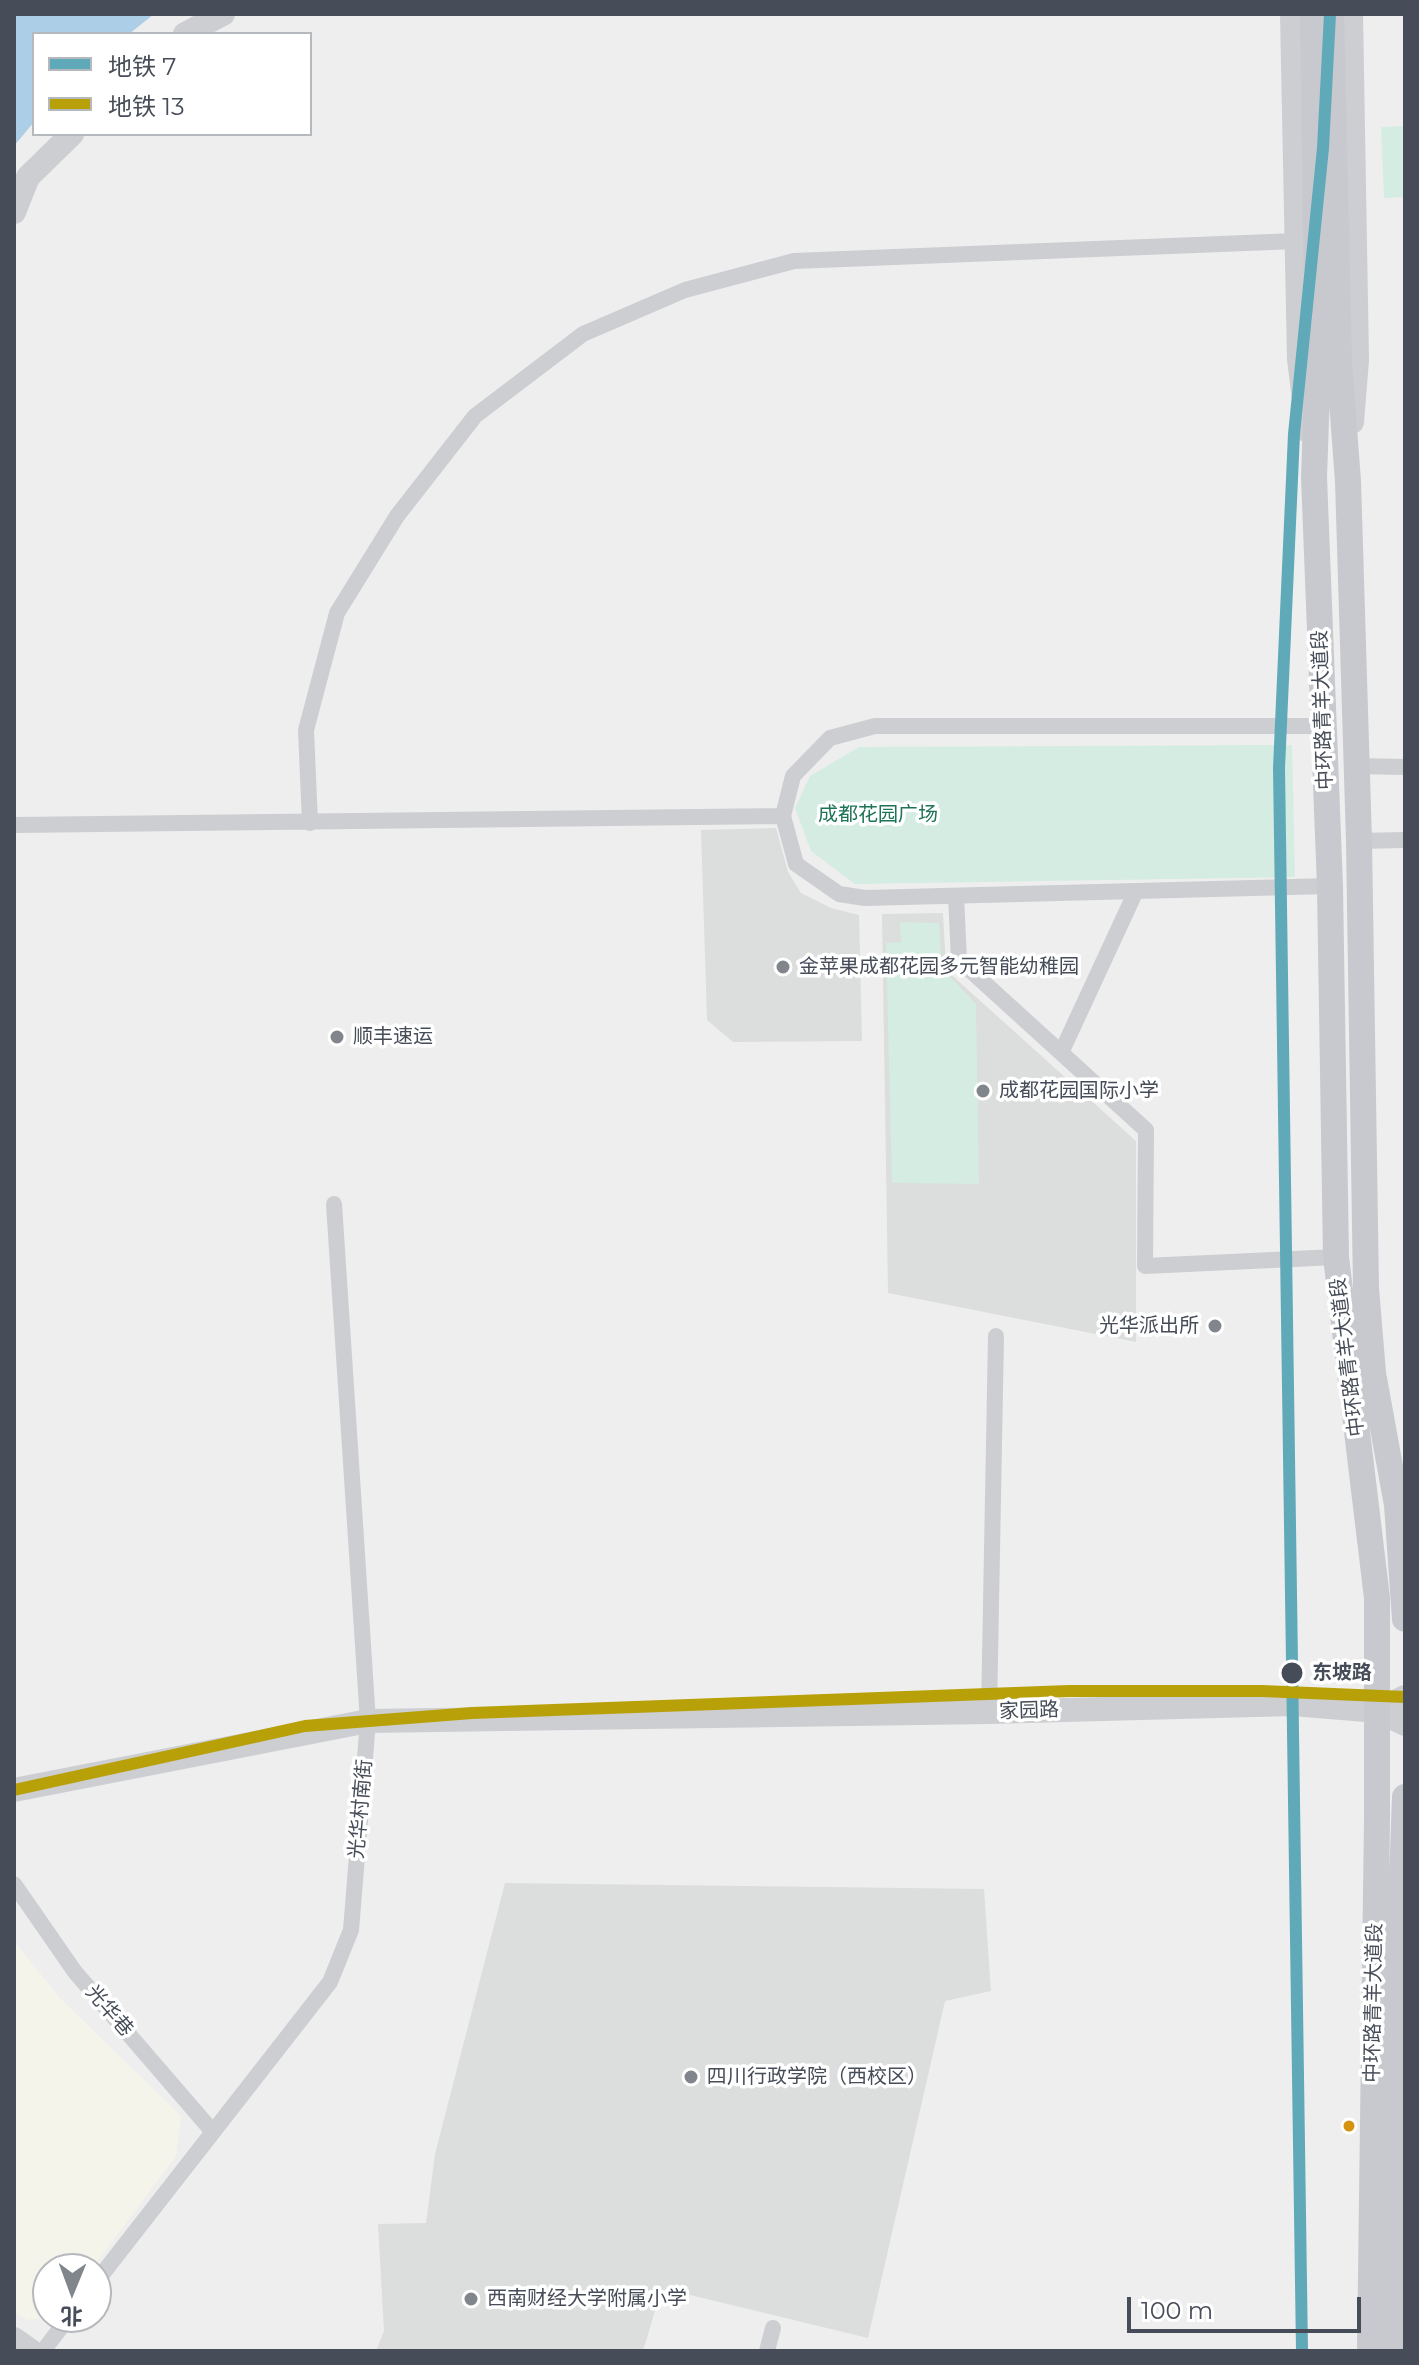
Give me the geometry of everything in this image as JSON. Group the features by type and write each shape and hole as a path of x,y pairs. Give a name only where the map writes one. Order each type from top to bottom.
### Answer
{"main road":[{"path":"1313,14 1328,362"},
{"path":"1328,362 1331,14"},
{"name":"中环路青羊大道段","path":"1328,362 1314,477 1330,886 1336,1257 1377,1598 1370,2351"},
{"name":"中环路青羊大道段","path":"1328,362 1348,481 1359,841 1366,1288 1373,1373 1397,1505 1405,1619"},
{"name":"中环路青羊大道段","path":"1392,2351 1397,2032 1405,1797"}],"street":[{"path":"189,32 223,14"},
{"path":"1292,14 1299,359 1314,477"},
{"path":"1348,481 1357,360 1351,14"},
{"path":"14,212 28,177 70,136"},
{"path":"310,823 306,730 337,613 397,516 475,416 583,334 685,290 794,261 1296,241"},
{"path":"1324,726 875,726 830,738 793,776 783,816 796,864 839,894 865,898 1330,886"},
{"path":"1356,766 1405,767"},
{"path":"14,825 783,816"},
{"path":"1359,841 1405,840"},
{"path":"1061,1053 1136,891"},
{"path":"956,896 959,960 1146,1130 1145,1266 1336,1257"},
{"name":"光华村南街","path":"112,2261 330,1982 351,1930 368,1721 334,1204"},
{"path":"989,1712 996,1336"},
{"path":"1378,1711 1405,1697"},
{"name":"家园路","path":"14,1790 368,1721 989,1712 1293,1704 1378,1711"},
{"path":"1378,1711 1405,1724"},
{"name":"光华巷","path":"14,1884 75,1972 213,2132"},
{"path":"767,2351 773,2328"},
{"path":"43,2351 57,2333"},
{"path":"14,2339 31,2351"}],"shaded area":[{"name":"金苹果成都花园多元智能幼稚园","path":"776,828 788,872 801,893 831,908 859,915 862,1041 733,1042 707,1020 701,830"},
{"name":"成都花园国际小学","path":"943,913 946,970 1136,1141 1136,1342 888,1293 882,914"},
{"name":"四川行政学院（西校区）","path":"505,1883 984,1889 991,1991 945,2001 868,2338 682,2293 657,2304 643,2351 376,2351 384,2331 378,2224 426,2223 435,2154"},
{"path":"14,1941 60,1998 181,2116 176,2156 104,2253 32,2253 32,2319 27,2320 14,2311"}],"green space":[{"path":"1405,126 1405,197 1384,198 1381,127"},
{"name":"成都花园广场","path":"1292,745 1295,877 855,884 811,851 795,808 810,776 859,747"},
{"path":"900,922 939,923 942,968 976,1004 979,1184 892,1183 886,943 901,942"}],"water":[{"path":"14,14 154,14 132,32 32,32 32,124 14,146"}],"metro line":[{"name":"7","path":"1302,2351 1279,768 1294,434 1323,148 1330,14"},
{"name":"13","path":"14,1790 305,1726 472,1713 1069,1691 1262,1691 1405,1697"}],"place":[{"name":"金苹果成都花园多元智能幼稚园","path":"783,967"},
{"name":"顺丰速运","path":"337,1037"},
{"name":"成都花园国际小学","path":"983,1091"},
{"name":"光华派出所","path":"1215,1326"},
{"name":"东坡路","path":"1292,1673"},
{"name":"四川行政学院（西校区）","path":"691,2077"},
{"name":"西南财经大学附属小学","path":"471,2299"}]}
